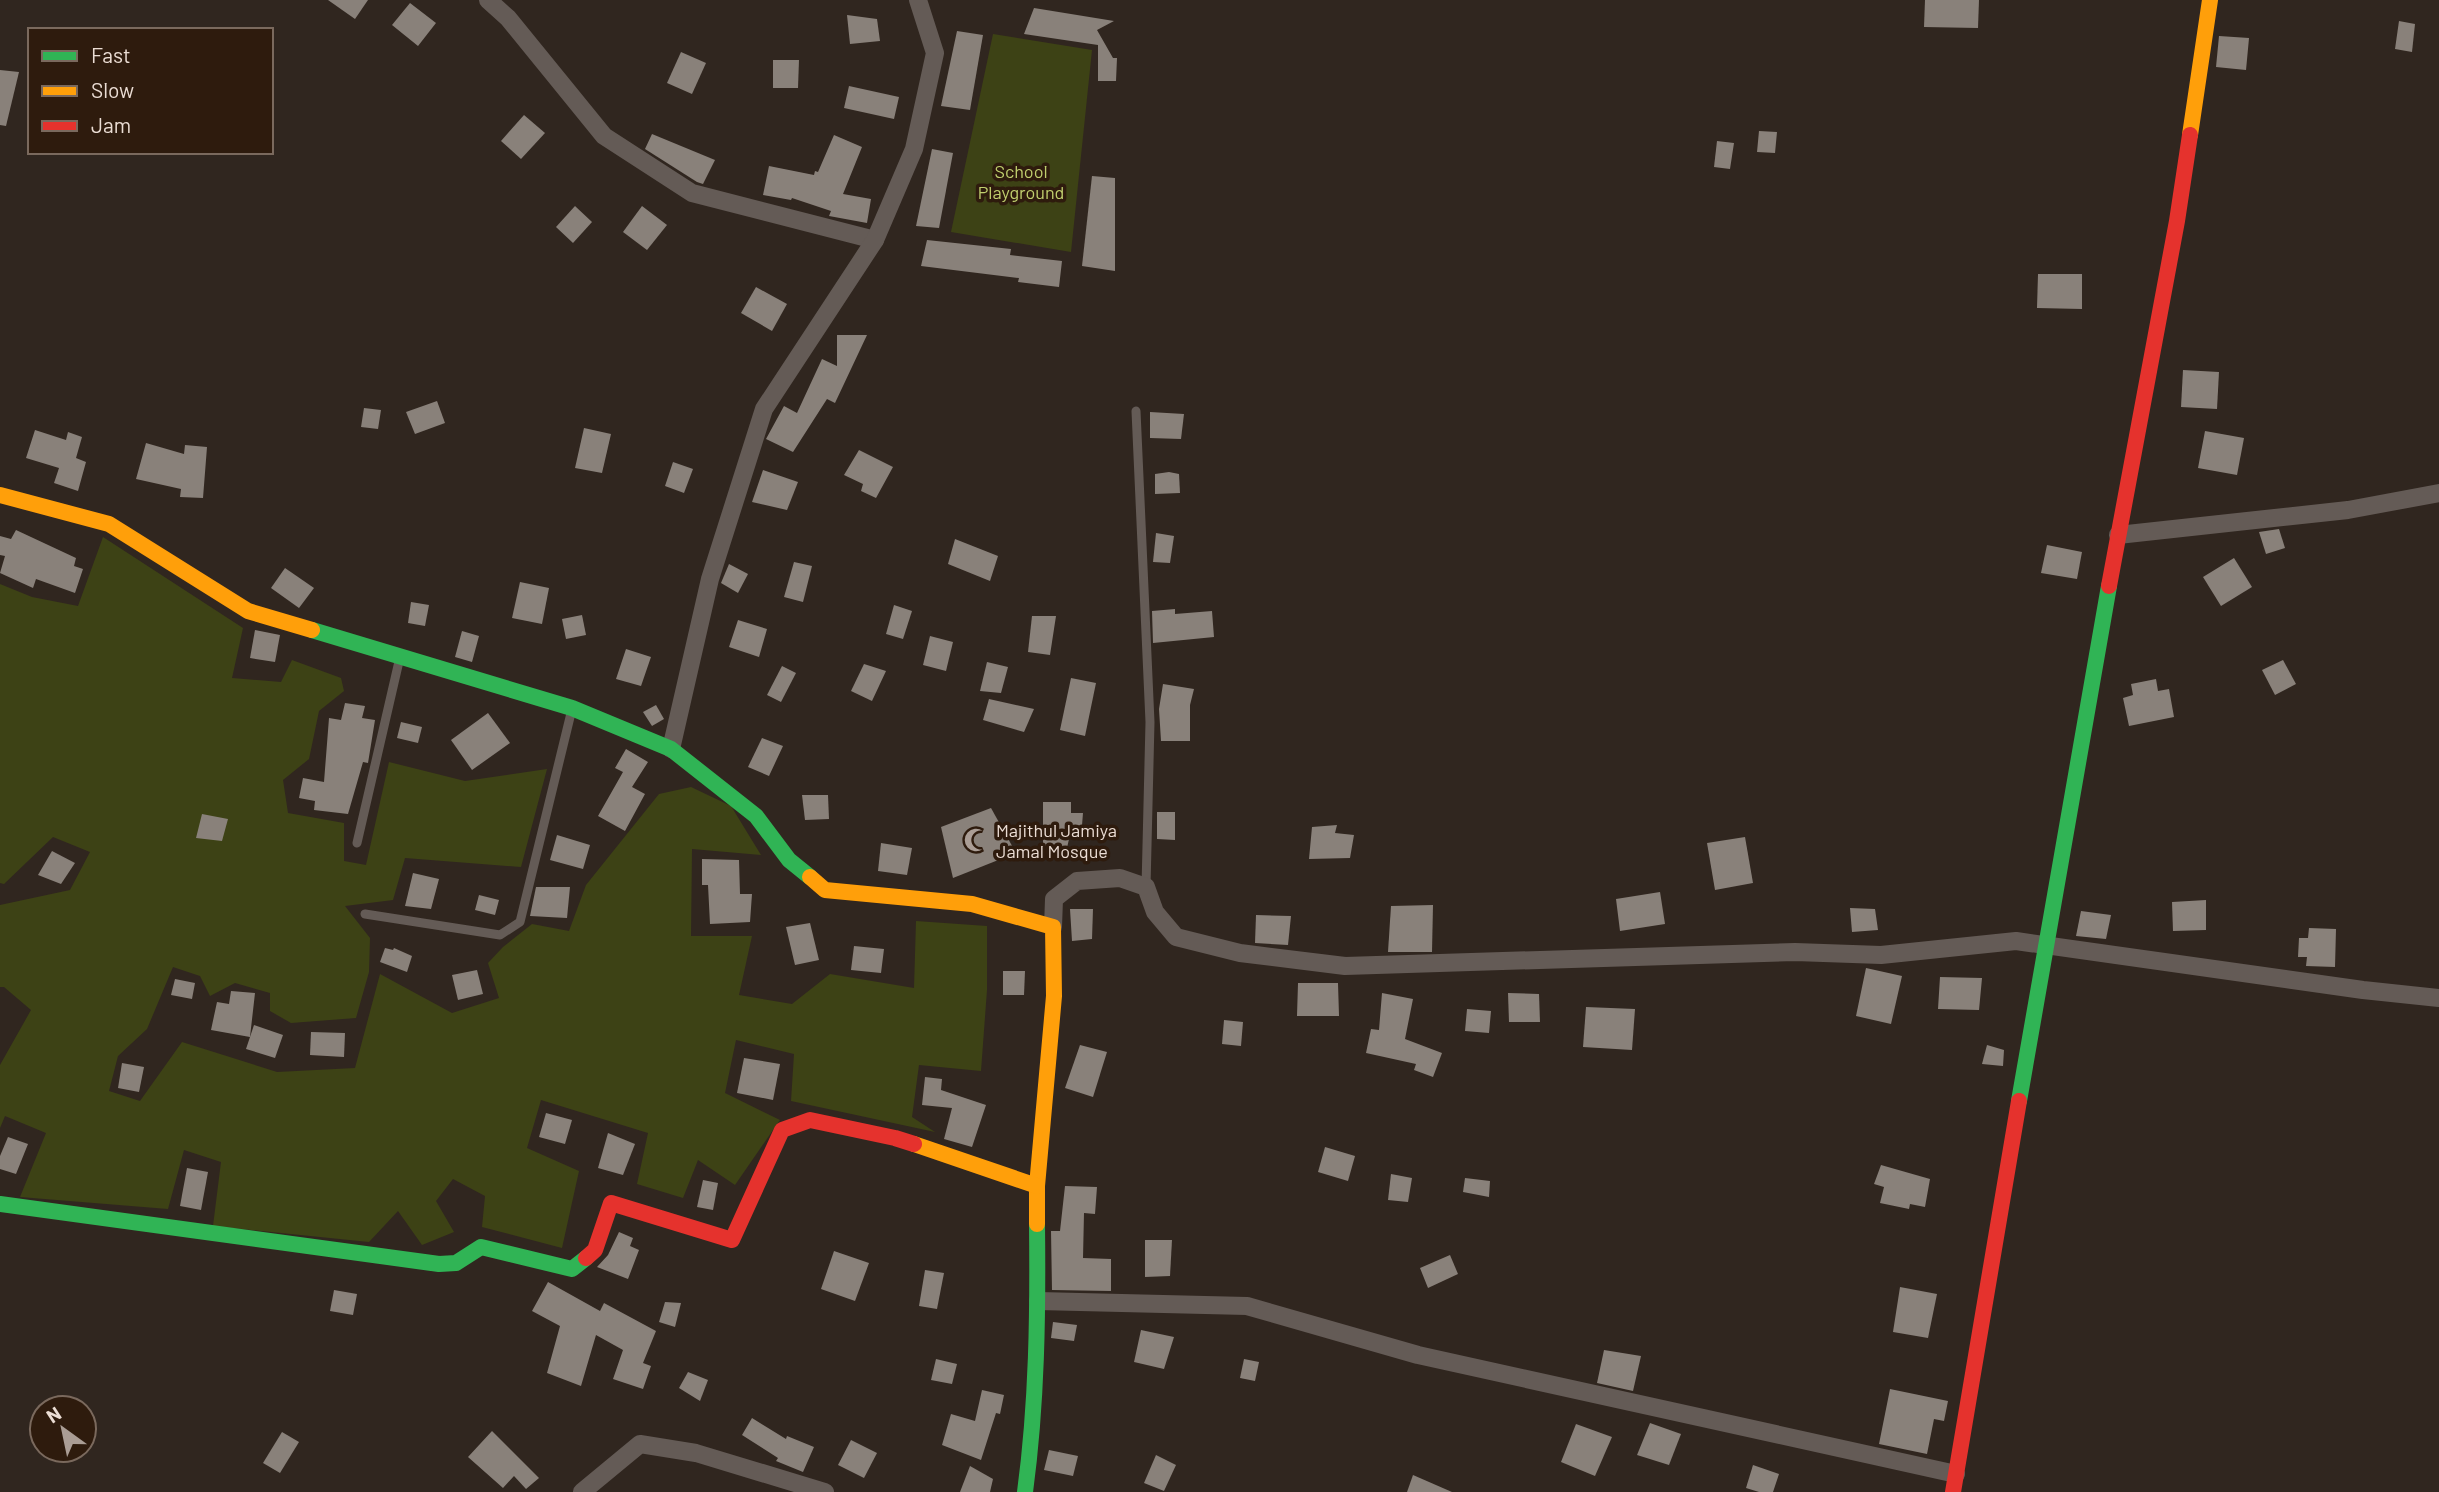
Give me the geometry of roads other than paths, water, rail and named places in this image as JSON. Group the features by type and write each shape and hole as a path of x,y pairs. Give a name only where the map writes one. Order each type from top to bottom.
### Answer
{"street":[{"path":"488,0 508,18 604,136 692,192 875,240"},
{"path":"671,749 710,579 764,409 875,240 914,149 935,53 918,0"},
{"path":"1038,1301 1247,1306 1418,1355 1955,1483 2046,944 2177,221 2210,0"},
{"path":"2118,536 2348,510 2439,493"},
{"path":"0,495 109,524 248,611 572,708 671,749 756,816 789,860 825,890 972,904 1053,927"},
{"path":"1025,1492 1033,1435 1038,1301 1037,1186 1054,996 1054,899 1077,881 1120,878 1146,887 1155,912 1176,937 1240,953 1345,966 1795,951 1881,955 2016,941 2363,990 2439,998"},
{"path":"0,1204 439,1264 456,1263 481,1247 572,1269 595,1250 611,1203 732,1240 782,1130 810,1120 895,1138 1037,1186"},
{"path":"582,1492 640,1444 696,1453 825,1492"}],"lane":[{"path":"1136,411 1150,722 1146,887"},
{"path":"357,843 400,655"},
{"path":"365,914 500,935 520,922 572,708"}],"place":[{"name":"Majithul Jamiya Jamal Mosque","path":"976,840"}],"park label":[{"name":"School Playground","path":"1021,181"}]}
